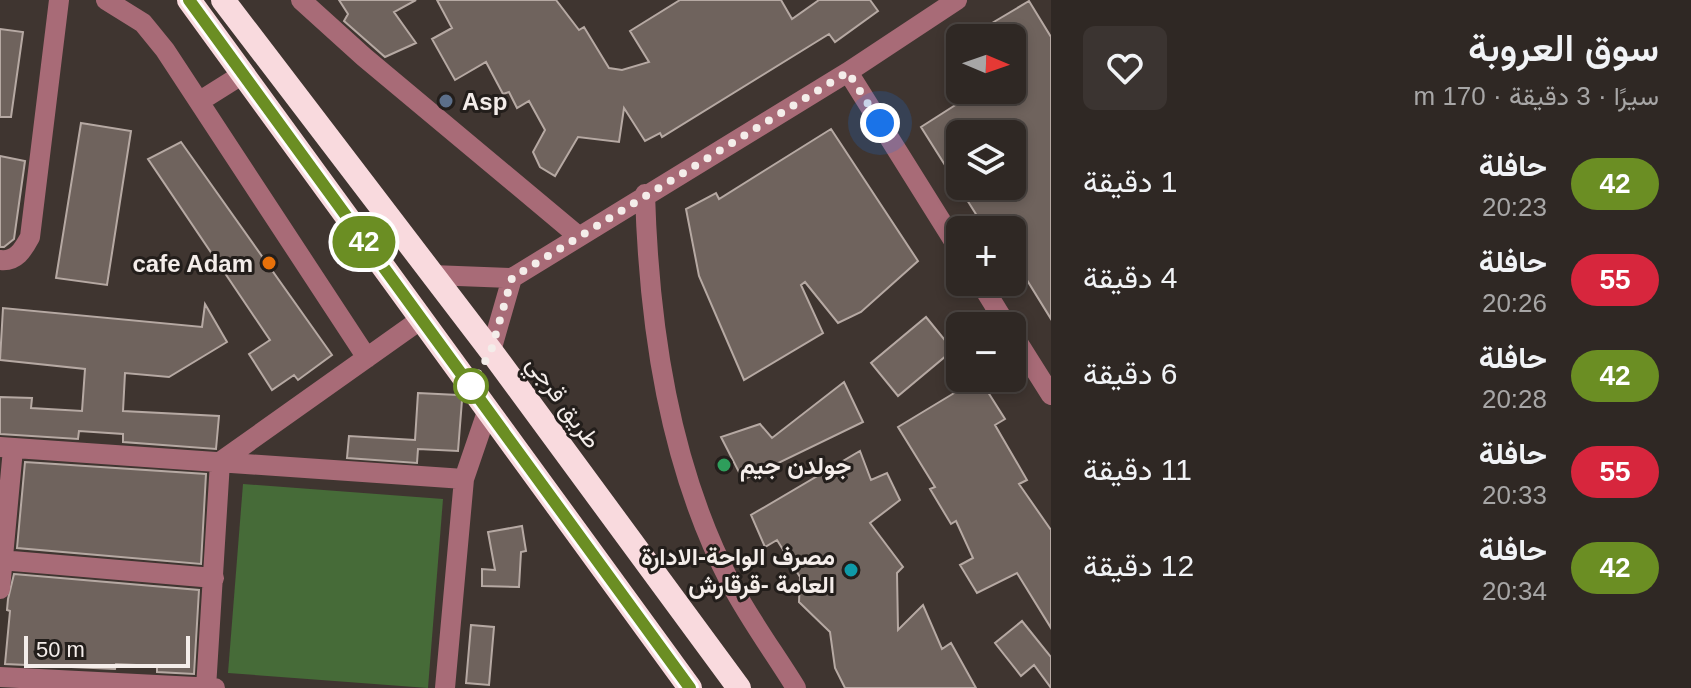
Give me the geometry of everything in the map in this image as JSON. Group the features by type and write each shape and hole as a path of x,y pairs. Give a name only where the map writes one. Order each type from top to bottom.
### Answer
{"highway":[{"path":"189,0 690,688"},
{"name":"طريق قرجي","path":"223,0 491,351 739,688"}],"street":[{"path":"0,260 7,261 21,253 30,237 59,0"},
{"path":"106,0 143,23 200,101 367,358"},
{"path":"301,0 364,57 577,235"},
{"path":"432,275 512,278 577,235 848,72 957,0"},
{"path":"848,72 946,229"},
{"path":"200,101 243,74"},
{"path":"645,194 647,276 657,345 686,475 731,584 796,688"},
{"path":"491,351 512,278"},
{"path":"220,462 420,320"},
{"path":"1026,355 1051,395"},
{"path":"445,688 464,479 488,409"},
{"path":"0,589 6,448 464,479"},
{"path":"206,688 220,462"},
{"path":"1,560 214,578"},
{"path":"0,677 215,688"}],"green space":[{"path":"243,484 443,499 428,688 228,673"}],"building":[{"path":"339,0 416,0 394,12 416,43 385,57 344,21 348,14"},
{"path":"437,0 556,0 579,30 584,27 609,68 622,70 649,62 630,31 680,0 781,0 792,19 819,0 870,0 878,11 835,42 829,34 662,137 660,133 645,141 624,108 619,142 578,137 555,176 540,167 533,152 545,130 529,101 517,108 509,92 503,94 486,62 455,80 432,39 452,28"},
{"path":"1029,1 1051,37 1051,319 1026,279 1026,216 977,216 967,200 1026,200 1026,120 946,120 946,167 921,127 957,104 1026,104 1026,24 990,24"},
{"path":"0,29 23,32 11,117 0,117"},
{"path":"81,123 131,131 107,285 56,278"},
{"path":"831,129 918,261 861,312 838,323 805,282 801,285 823,333 744,380 699,276 686,209 716,193 719,199"},
{"path":"181,142 332,355 298,380 294,375 272,390 249,354 270,340 148,159"},
{"path":"0,156 25,161 14,239 4,247 0,247"},
{"path":"205,304 227,342 169,377 125,373 123,411 219,416 216,449 123,442 123,434 79,431 78,439 0,434 0,397 32,398 31,408 82,411 85,369 0,360 3,308 202,327"},
{"path":"926,317 946,341 946,356 898,396 871,363"},
{"path":"844,382 863,422 743,480 721,437 760,424 772,438"},
{"path":"956,392 988,392 1005,419 995,425 1027,480 1019,484 1051,530 1051,628 1017,573 977,593 960,565 973,558 956,521 951,524 930,489 935,487 898,427"},
{"path":"418,393 458,395 462,400 458,451 418,449 417,463 347,458 349,436 415,440"},
{"name":"مصرف الواحة-الادارة العامة -قرقارش","path":"860,451 871,480 887,473 900,500 870,523 903,567 897,573 898,630 923,605 942,649 951,643 976,688 845,688 835,668 830,632 799,602 800,577 777,540 765,547 751,515"},
{"path":"25,462 206,474 201,564 17,548"},
{"path":"522,526 526,551 521,552 519,587 482,586 482,569 495,570 488,532"},
{"path":"14,574 199,590 194,674 157,672 157,666 116,664 115,669 5,664 10,611 7,610 8,599"},
{"path":"1022,621 1051,657 1051,688 1034,665 1021,676 995,643"},
{"path":"471,625 494,627 489,685 466,683"}],"bus line":[{"name":"42","path":"189,0 690,688"}],"place":[{"name":"Asp","path":"446,101"},
{"name":"cafe Adam","path":"269,263"},
{"name":"جولدن جيم","path":"724,465"},
{"name":"مصرف الواحة-الادارة العامة -قرقارش","path":"851,570"}],"route":[{"path":"471,386 491,351 512,278 577,235 848,72 880,123"}]}
